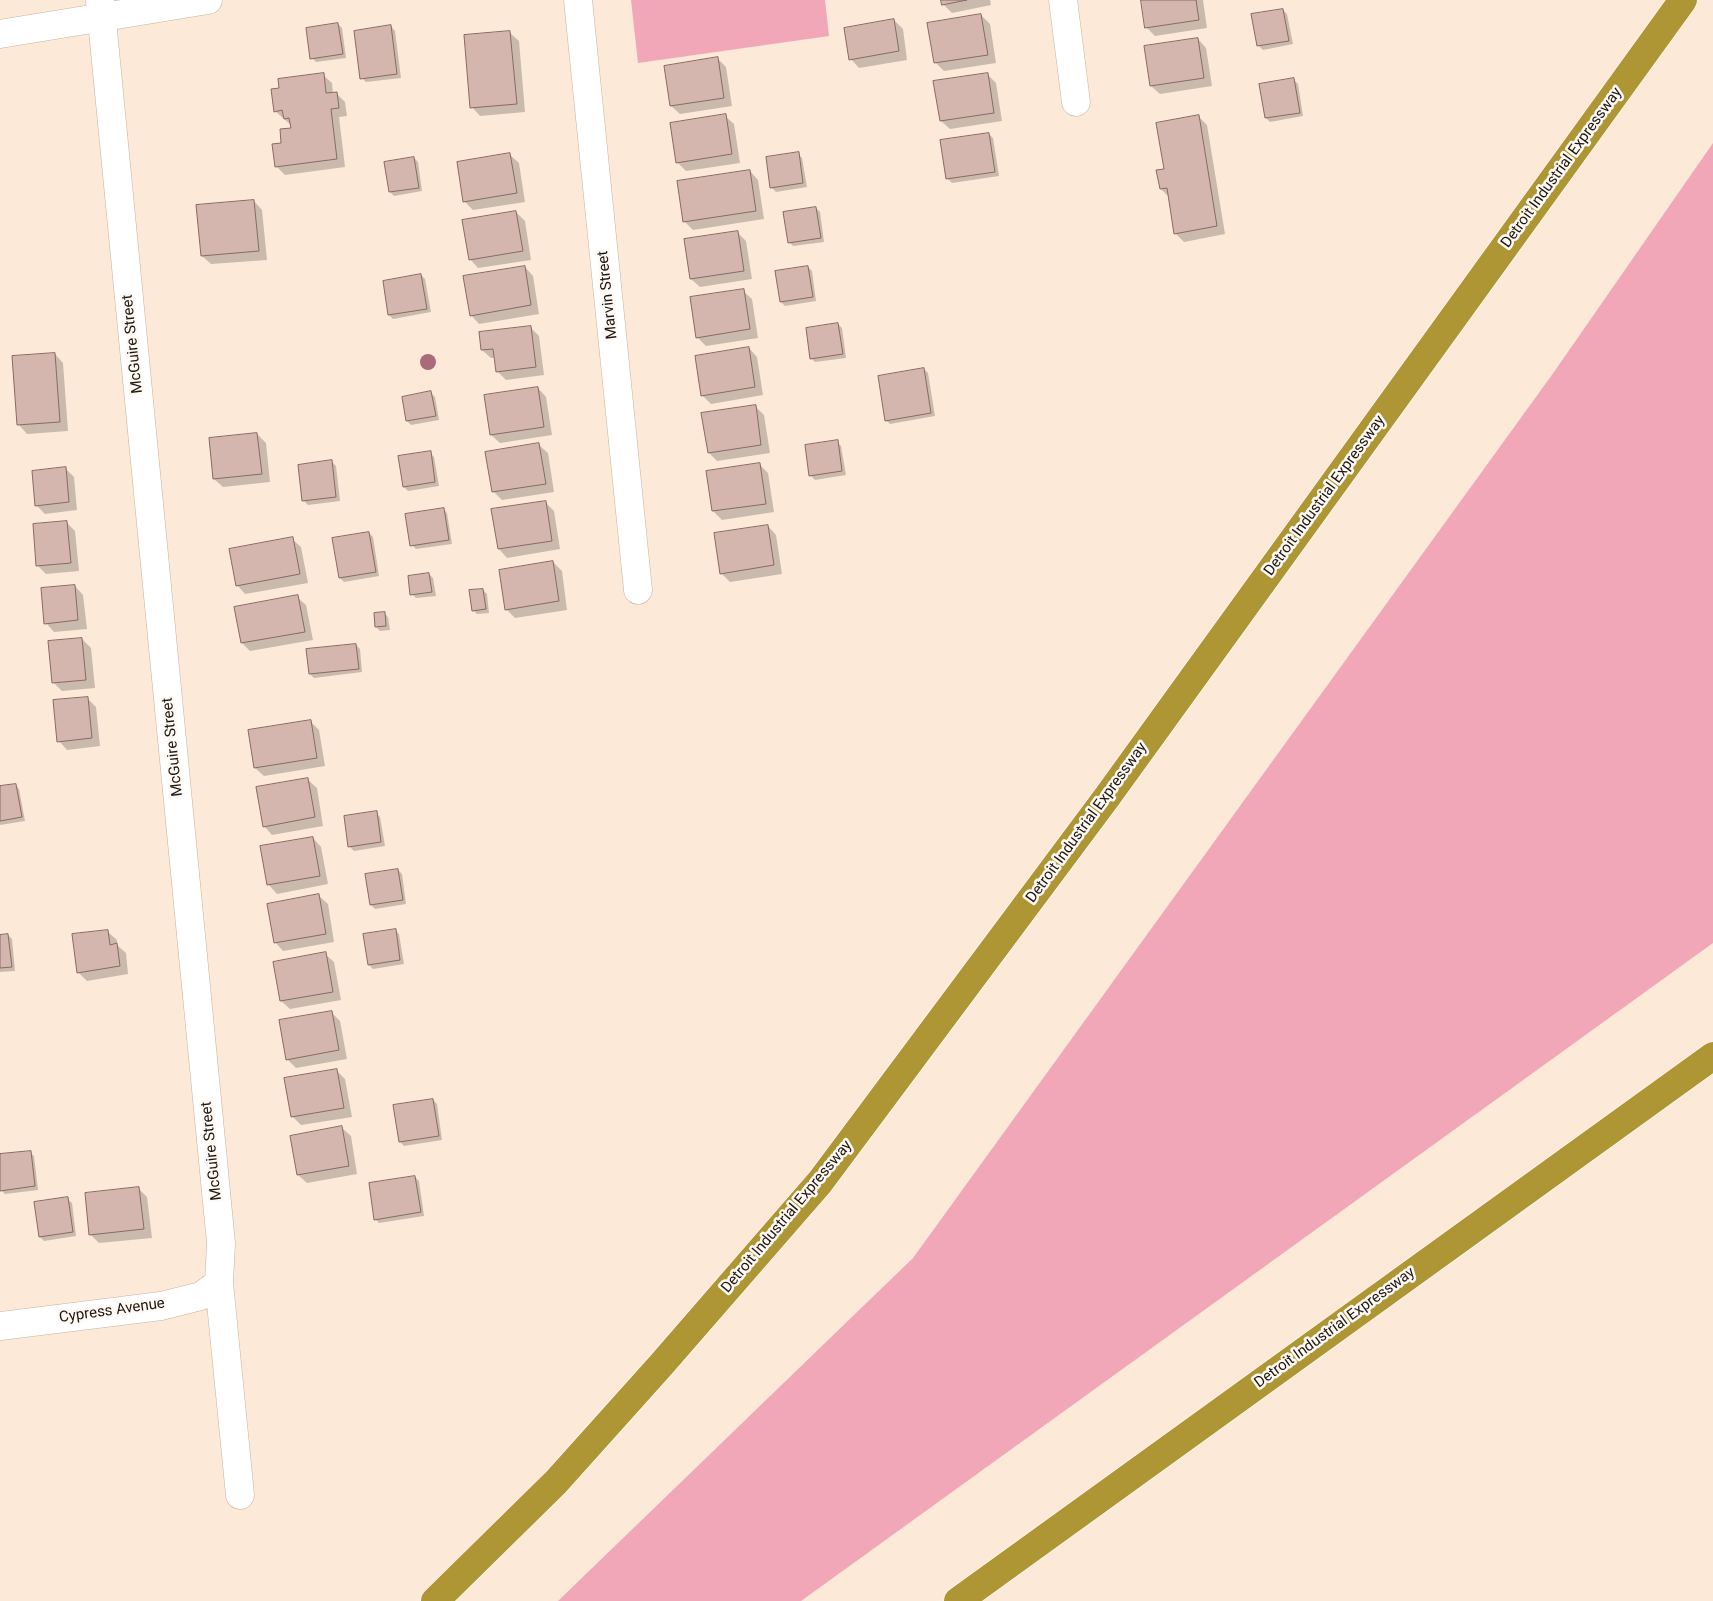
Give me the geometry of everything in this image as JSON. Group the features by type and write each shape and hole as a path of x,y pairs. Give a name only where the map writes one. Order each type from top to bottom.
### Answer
{"highway":[{"name":"Detroit Industrial Expressway","path":"435,1601 556,1482 820,1182 1107,797 1683,0"},
{"name":"Detroit Industrial Expressway","path":"958,1601 1713,1056"}],"street":[{"path":"0,34 100,8 208,0"},
{"name":"Marvin Street","path":"578,0 638,590"},
{"path":"1063,0 1076,102"},
{"name":"McGuire Street","path":"100,8 221,1243 219,1283 240,1495"},
{"name":"Cypress Avenue","path":"0,1326 161,1306 201,1296 219,1283"}],"shaded area":[{"path":"631,0 825,0 829,36 638,63"},
{"path":"1713,143 1713,943 801,1601 558,1601 913,1258 1554,372"}],"building":[{"path":"941,0 967,0 942,5"},
{"path":"1141,0 1196,0 1199,20 1145,28"},
{"path":"1283,9 1289,41 1257,46 1251,14"},
{"path":"981,14 988,55 934,63 927,23"},
{"path":"894,19 899,51 849,60 844,28"},
{"path":"338,23 343,54 310,59 306,28"},
{"path":"391,25 397,74 360,79 354,31"},
{"path":"510,31 517,104 470,108 464,35"},
{"path":"1198,38 1204,78 1150,86 1144,46"},
{"path":"718,57 724,98 670,106 664,66"},
{"path":"324,73 326,93 337,92 339,108 331,109 337,159 275,167 272,144 281,143 280,129 291,128 289,118 284,119 282,110 274,112 271,89 279,88 278,79"},
{"path":"988,73 994,113 940,121 933,81"},
{"path":"1294,78 1300,113 1265,118 1259,84"},
{"path":"726,114 732,154 676,163 670,123"},
{"path":"1199,115 1217,226 1174,234 1167,188 1160,189 1156,170 1164,169 1156,123"},
{"path":"989,133 995,172 946,179 940,140"},
{"path":"799,152 803,183 770,188 766,157"},
{"path":"510,153 517,193 463,202 457,162"},
{"path":"414,157 419,188 389,192 384,162"},
{"path":"750,170 756,211 683,222 677,181"},
{"path":"254,200 259,251 201,256 196,205"},
{"path":"816,207 821,238 788,243 783,212"},
{"path":"516,211 523,251 469,260 462,220"},
{"path":"738,231 744,271 690,279 684,239"},
{"path":"525,266 531,305 470,316 463,276"},
{"path":"808,266 813,297 780,302 775,271"},
{"path":"421,274 427,309 388,315 383,281"},
{"path":"744,289 750,329 696,338 690,297"},
{"path":"838,323 843,354 810,359 806,328"},
{"path":"531,326 536,367 496,372 493,349 481,350 479,332"},
{"path":"749,347 755,387 701,396 695,356"},
{"path":"55,353 60,422 17,425 12,356"},
{"path":"924,368 931,413 885,421 878,376"},
{"path":"538,387 544,427 490,435 484,395"},
{"path":"431,391 436,416 406,421 402,397"},
{"path":"756,405 761,445 708,453 701,413"},
{"path":"257,433 262,474 213,479 209,438"},
{"path":"838,440 842,471 809,476 805,445"},
{"path":"539,443 546,484 492,492 485,452"},
{"path":"431,451 435,482 403,487 398,456"},
{"path":"332,460 336,497 302,501 298,465"},
{"path":"760,463 766,504 712,511 706,471"},
{"path":"66,467 69,502 35,506 32,471"},
{"path":"546,501 552,541 498,549 491,509"},
{"path":"444,508 449,540 410,546 405,514"},
{"path":"67,521 71,563 36,566 33,524"},
{"path":"768,525 774,565 720,574 714,533"},
{"path":"369,532 376,572 339,578 332,538"},
{"path":"293,537 300,574 236,586 229,549"},
{"path":"553,561 559,601 505,610 499,570"},
{"path":"429,573 432,592 410,595 408,576"},
{"path":"75,585 78,620 44,624 41,588"},
{"path":"483,589 486,609 472,611 469,590"},
{"path":"298,595 305,632 241,643 234,607"},
{"path":"385,612 386,626 375,627 374,613"},
{"path":"82,638 86,680 52,683 48,641"},
{"path":"356,644 359,669 309,674 306,649"},
{"path":"88,697 92,738 57,742 53,700"},
{"path":"311,720 317,758 254,768 248,730"},
{"path":"308,778 315,817 263,827 256,787"},
{"path":"16,784 22,817 0,821 0,786"},
{"path":"377,811 381,842 348,847 344,816"},
{"path":"313,837 320,876 267,885 260,846"},
{"path":"398,869 403,900 370,905 365,874"},
{"path":"319,894 326,934 274,943 267,904"},
{"path":"396,929 400,960 368,965 363,934"},
{"path":"108,930 110,945 117,943 120,966 77,973 72,934"},
{"path":"8,934 12,967 0,968 0,935"},
{"path":"326,952 333,992 280,1001 273,962"},
{"path":"332,1011 339,1050 286,1060 279,1020"},
{"path":"337,1069 344,1108 291,1117 284,1078"},
{"path":"433,1099 439,1136 399,1142 393,1105"},
{"path":"342,1126 349,1166 297,1175 290,1136"},
{"path":"31,1151 35,1186 0,1191 0,1154"},
{"path":"415,1176 421,1212 374,1220 369,1183"},
{"path":"139,1187 144,1229 89,1235 85,1193"},
{"path":"68,1197 73,1232 39,1237 34,1202"}]}
